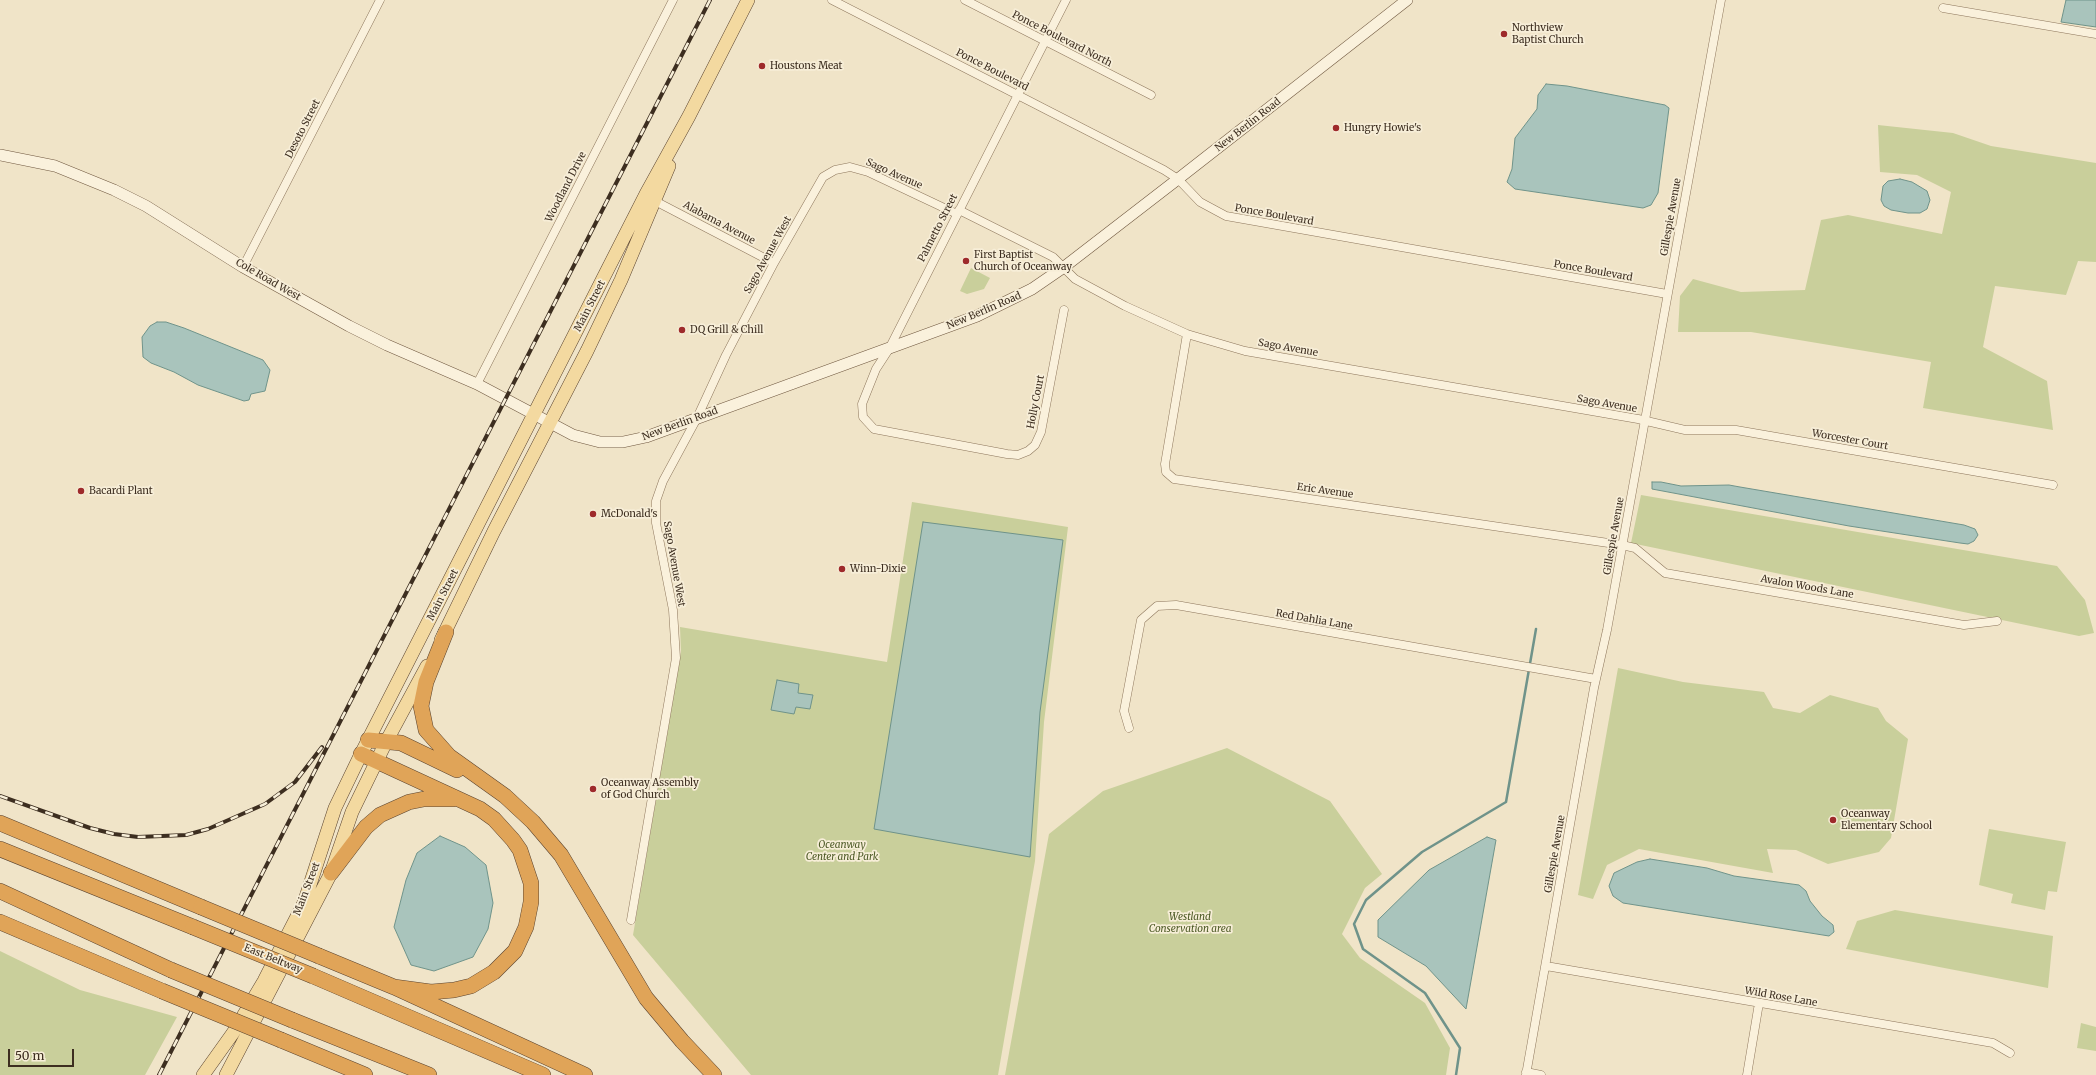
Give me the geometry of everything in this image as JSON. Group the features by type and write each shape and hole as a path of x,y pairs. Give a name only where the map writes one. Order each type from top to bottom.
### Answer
{"highway":[{"path":"446,632 426,682 421,706 426,730 449,756 505,796 533,822 561,855 646,998 682,1041 714,1075"},
{"path":"368,740 401,743 505,796"},
{"path":"361,754 377,760 480,810 494,819 520,850 531,883 531,902 526,927 514,951 494,972 471,986 454,990 431,992 394,987"},
{"path":"331,873 366,827 380,815 410,802 424,799 458,800"},
{"path":"0,823 394,987 585,1075"},
{"name":"East Beltway","path":"0,849 313,976 543,1075"},
{"path":"0,891 172,970 429,1075"},
{"path":"0,922 351,1071 365,1075"}],"main road":[{"name":"Main Street","path":"203,1075 233,1033 264,981 304,903 335,808 361,754 536,414 646,194 689,116 748,0"},
{"name":"Main Street","path":"226,1075 331,873 352,812 377,760 446,632 620,280 655,201 689,116"}],"street":[{"name":"Desoto Street","path":"243,267 380,0"},
{"name":"Woodland Drive","path":"477,384 673,0"},
{"name":"Ponce Boulevard","path":"832,0 1164,170 1178,180 1200,202 1226,216 1667,294"},
{"name":"Ponce Boulevard North","path":"965,0 1151,94"},
{"name":"Palmetto Street","path":"914,437 874,429 864,417 862,404 866,391 876,369 890,348 1066,0"},
{"name":"New Berlin Road","path":"536,414 573,435 593,441 614,443 646,437 977,316 1008,302 1032,289 1064,267 1178,180 1407,0"},
{"name":"Gillespie Avenue","path":"1526,1074 1596,679 1622,545 1721,0"},
{"path":"1943,8 2096,34"},
{"name":"Cole Road West","path":"0,154 55,166 107,186 146,206 243,267 356,329 477,384 536,414"},
{"name":"Sago Avenue","path":"823,177 835,170 850,167 868,172 958,212 1052,257 1075,279 1125,306 1187,334 1245,351 1644,421"},
{"name":"Sago Avenue West","path":"631,920 676,658 673,610 656,523 656,501 663,481 697,418 726,355 774,263 823,177"},
{"name":"Alabama Avenue","path":"655,201 774,263"},
{"name":"Holly Court","path":"914,437 1007,454 1018,455 1028,451 1035,445 1041,432 1064,310"},
{"name":"Eric Avenue","path":"1187,334 1165,464 1166,472 1174,479 1622,545"},
{"name":"Worcester Court","path":"1644,421 1686,430 1736,430 2053,485"},
{"name":"Avalon Woods Lane","path":"1622,545 1635,548 1665,573 1964,625 1997,621"},
{"name":"Red Dahlia Lane","path":"1129,728 1124,711 1141,620 1157,606 1176,605 1596,679"},
{"name":"Wild Rose Lane","path":"1546,966 1993,1043 2010,1053"},
{"path":"1746,1075 1759,1003"},
{"path":"1526,1074 1541,1075"}],"green space":[{"path":"1878,125 1953,133 1991,146 2096,163 2096,262 2078,261 2066,295 1995,286 1983,347 2047,381 2053,430 1923,408 1931,362 1751,332 1678,332 1680,296 1693,279 1741,292 1805,290 1821,220 1848,215 1942,234 1951,192 1917,175 1880,172"},
{"path":"971,268 990,278 984,289 967,294 960,291"},
{"path":"1641,495 2057,566 2085,600 2094,633 2079,636 1631,543"},
{"name":"Oceanway Center and Park","path":"912,502 1068,527 1044,722 1035,861 998,1075 751,1075 633,935 681,652 680,627 887,662"},
{"path":"1618,668 1683,682 1764,692 1773,708 1800,713 1830,695 1878,708 1886,721 1908,739 1891,838 1879,852 1828,864 1796,850 1767,849 1773,873 1639,849 1607,865 1593,899 1578,895"},
{"name":"Westland Conservation area","path":"1227,748 1330,801 1382,874 1365,888 1342,934 1360,958 1425,1003 1450,1048 1446,1075 1005,1075 1049,834 1103,791"},
{"path":"1989,829 2066,842 2057,892 2048,891 2045,910 2011,903 2013,894 1979,885"},
{"path":"1895,910 2053,936 2048,988 1846,949 1857,921"},
{"path":"0,951 80,990 177,1017 145,1075 0,1075"},
{"path":"2081,1023 2096,1027 2096,1051 2077,1048"}],"water":[{"path":"2066,0 2096,0 2096,27 2061,22"},
{"path":"1546,84 1567,86 1665,105 1669,108 1658,193 1651,205 1643,208 1515,189 1507,182 1512,169 1515,138 1537,109 1538,95"},
{"path":"1900,179 1912,182 1927,191 1930,200 1927,209 1920,213 1908,213 1891,210 1884,206 1881,200 1883,186 1888,181"},
{"path":"157,322 166,322 184,328 263,360 270,370 265,391 251,394 249,400 244,401 198,385 174,372 151,363 143,357 142,337 150,326"},
{"path":"1652,482 1661,482 1681,486 1729,485 1964,525 1975,529 1978,535 1974,541 1968,544 1849,526 1652,489"},
{"path":"923,522 1063,540 1040,712 1030,857 874,829"},
{"path":"777,680 799,684 798,693 813,695 810,709 796,707 794,714 771,710"},
{"path":"440,836 465,847 486,865 493,903 488,929 473,957 434,971 411,965 394,927 406,880 417,853"},
{"path":"1487,837 1496,840 1466,1009 1426,966 1378,937 1378,920 1429,870"},
{"path":"1650,859 1707,868 1734,876 1799,885 1806,891 1810,901 1822,916 1833,925 1834,932 1829,936 1623,903 1613,896 1609,886 1614,873 1637,862"}],"waterway":[{"path":"1456,1075 1460,1048 1425,993 1363,949 1354,924 1366,900 1422,852 1506,802 1536,629"}],"railway":[{"path":"159,1075 710,0"},
{"path":"0,796 90,828 114,834 138,837 186,835 208,829 265,804 295,782 322,747"}],"place":[{"name":"Northview Baptist Church","path":"1504,34"},
{"name":"Houstons Meat","path":"762,66"},
{"name":"Hungry Howie's","path":"1336,128"},
{"name":"First Baptist Church of Oceanway","path":"966,261"},
{"name":"DQ Grill & Chill","path":"682,330"},
{"name":"Bacardi Plant","path":"81,491"},
{"name":"McDonald's","path":"593,514"},
{"name":"Winn-Dixie","path":"842,569"},
{"name":"Oceanway Assembly of God Church","path":"593,789"},
{"name":"Oceanway Elementary School","path":"1833,820"}]}
